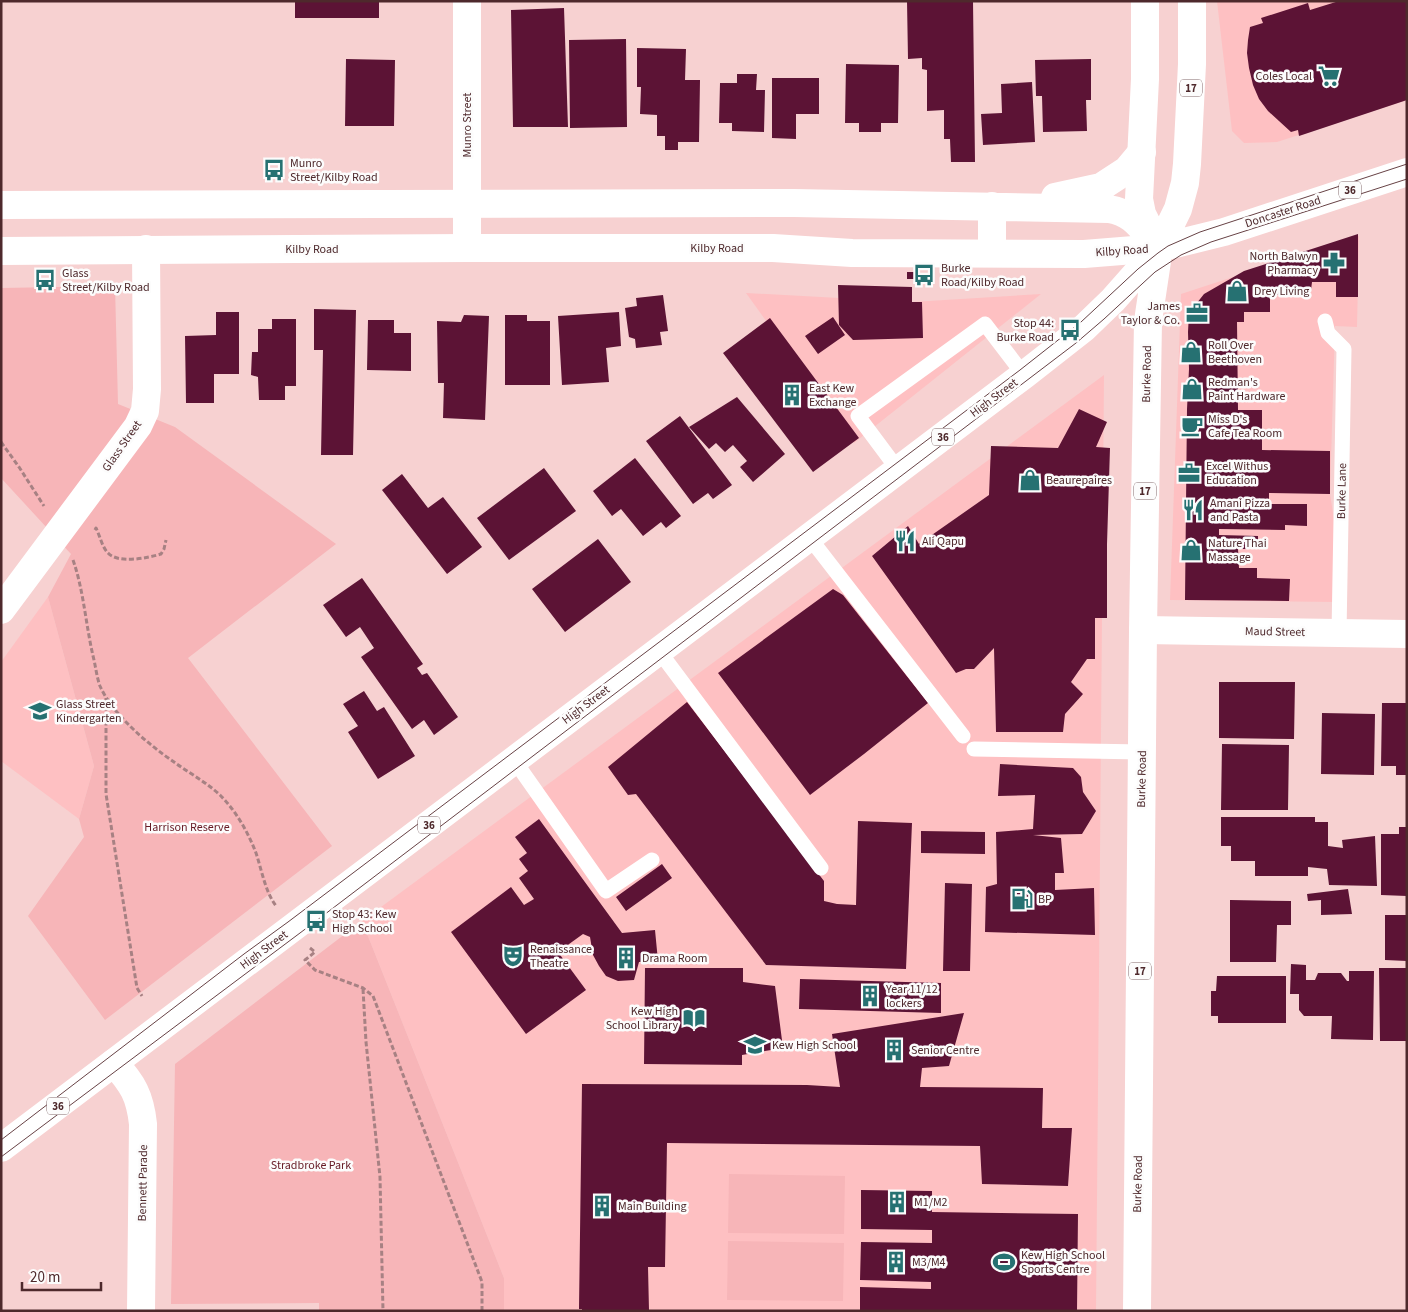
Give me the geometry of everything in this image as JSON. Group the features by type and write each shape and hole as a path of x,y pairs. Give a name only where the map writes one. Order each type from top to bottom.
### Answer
{"street":[{"name":"Munro Street","path":"467,1 467,248"},
{"path":"1145,1 1146,79 1139,190 1142,214 1159,248"},
{"name":"Burke Road","path":"1137,1311 1143,630 1148,321 1159,248 1178,209 1185,184 1192,64 1192,1"},
{"path":"992,253 999,206 1101,187 1127,170 1142,152"},
{"name":"Doncaster Road","path":"1159,248 1224,232 1407,172"},
{"name":"Kilby Road","path":"1,205 794,203 1109,209 1118,210 1131,217 1159,248"},
{"name":"Kilby Road","path":"1,251 773,248 852,253 1084,254 1159,248"},
{"name":"High Street","path":"1,1148 1024,375 1084,328 1113,300 1159,248"},
{"name":"Glass Street","path":"1,610 138,426 145,412 147,389 146,249"},
{"name":"Maud Street","path":"1143,630 1407,634"},
{"name":"Bennett Parade","path":"114,1063 132,1084 142,1110 141,1311"}],"lane":[{"name":"Burke Lane","path":"1325,321 1328,333 1344,349 1339,633"},
{"path":"899,471 858,416 985,324 1024,375"},
{"path":"809,537 963,736"},
{"path":"659,650 821,868"},
{"path":"974,749 1142,752"},
{"path":"514,760 606,891 652,860"}],"path":[{"path":"1,442 60,531 73,560 78,576 88,636 100,685 106,698 128,724 173,762 219,795 236,815 255,852 270,898 293,928 315,952 305,960 315,970 362,988 373,996 482,1282 482,1311"},
{"path":"90,536 96,528 109,555 122,559 146,558 161,554 166,540"},
{"path":"73,560 79,552"},
{"path":"106,698 106,794 137,988 142,996"},
{"path":"362,988 380,1178 383,1311"}],"shaded area":[{"name":"Coles Local","path":"1217,1 1407,1 1407,100 1277,142 1244,143 1232,131"},
{"path":"1359,236 1357,327 1335,326 1330,494 1337,538 1336,602 1170,600 1181,294"},
{"path":"746,293 912,302 1041,294 854,443"},
{"path":"1104,375 1096,1311 504,1311 504,1278 362,921"},
{"name":"Glass Street Kindergarten","path":"48,597 94,766 79,819 1,761 1,662"}],"green space":[{"name":"Harrison Reserve","path":"115,286 118,404 175,427 336,544 188,658 332,846 105,1020 28,916 84,837 79,819 94,766 48,597 71,554 1,478 1,288"},
{"name":"Stradbroke Park","path":"362,921 504,1278 504,1311 319,1311 319,1303 171,1304 175,1064"},
{"path":"729,1174 845,1176 844,1234 728,1233"},
{"path":"728,1241 844,1243 843,1301 727,1300"}],"building":[{"path":"295,1 379,1 379,18 295,18"},
{"path":"907,1 973,1 975,162 951,162 950,139 944,139 944,110 927,111 927,70 922,69 922,58 908,59"},
{"name":"Coles Local","path":"1339,1 1407,1 1407,100 1299,136 1298,130 1291,132 1268,111 1259,99 1253,85 1247,53 1250,27 1263,23 1261,18 1308,3 1310,10"},
{"path":"564,8 568,127 513,127 511,10"},
{"path":"626,39 627,127 570,128 569,40"},
{"path":"637,48 686,49 685,80 700,80 699,142 678,142 678,150 665,150 665,136 657,136 657,115 640,114 641,87 637,87"},
{"path":"346,59 395,60 394,126 345,126"},
{"path":"1091,59 1091,100 1086,100 1087,131 1043,132 1042,96 1036,96 1035,60"},
{"path":"846,64 899,65 898,123 881,123 881,132 859,132 859,123 845,123"},
{"path":"737,74 757,74 756,90 765,90 764,132 732,131 732,123 719,123 720,83 737,83"},
{"path":"772,78 819,78 819,114 796,114 796,139 772,138"},
{"path":"1032,82 1035,142 983,145 981,114 1002,113 1001,84"},
{"path":"1358,234 1358,297 1336,297 1336,282 1312,282 1311,290 1281,289 1281,295 1270,294 1270,312 1244,312 1244,322 1237,322 1238,410 1262,410 1262,450 1330,451 1330,494 1269,493 1269,504 1307,504 1307,526 1285,525 1285,530 1219,529 1219,535 1258,536 1258,549 1238,549 1239,568 1257,568 1257,578 1290,579 1289,601 1185,600 1189,313 1204,294 1244,271"},
{"path":"907,272 920,272 920,279 907,279"},
{"path":"838,285 912,287 912,302 922,302 923,338 853,340 839,325"},
{"path":"663,295 668,331 660,332 662,345 636,348 635,339 629,337 625,308 637,306 636,298"},
{"path":"314,309 356,310 353,455 321,455 323,350 314,350"},
{"path":"216,312 239,312 239,374 214,374 214,403 186,403 185,336 216,335"},
{"path":"619,312 621,346 606,348 609,382 562,385 558,316"},
{"path":"464,315 489,316 485,420 443,418 444,383 438,383 437,321 461,322"},
{"path":"505,315 527,315 527,321 550,321 550,385 505,385"},
{"path":"833,317 845,335 818,354 805,336"},
{"name":"East Kew Exchange","path":"770,318 859,438 813,472 723,353"},
{"path":"272,319 296,319 296,386 285,386 285,400 259,400 258,377 251,375 252,352 258,352 258,329 272,329"},
{"path":"368,320 394,320 394,333 411,333 411,371 367,370"},
{"path":"737,397 785,454 753,482 740,467 747,461 733,445 725,452 716,443 709,449 689,427"},
{"path":"1079,409 1107,422 1096,447 1110,448 1107,618 1095,618 1095,659 1087,659 1071,682 1083,694 1065,714 1063,732 996,732 994,648 974,669 966,669 956,673 872,556 908,526 919,544 989,495 991,446 1058,448"},
{"path":"680,416 732,485 713,499 708,493 693,504 646,441"},
{"path":"635,458 681,516 666,528 661,522 643,536 621,509 612,516 593,491"},
{"path":"544,468 576,511 509,560 477,518"},
{"path":"402,474 428,508 443,497 482,547 447,574 382,490"},
{"path":"598,539 631,582 565,632 532,589"},
{"path":"362,578 423,664 417,668 422,675 427,673 458,717 434,735 424,720 412,729 361,657 374,648 360,627 346,637 323,605"},
{"path":"833,589 843,595 928,703 810,795 718,673"},
{"path":"1219,682 1295,682 1294,739 1219,738"},
{"path":"364,691 377,711 384,707 415,756 378,779 348,732 358,726 343,704"},
{"path":"687,702 824,881 824,901 856,905 858,821 912,823 906,969 766,965 636,794 628,795 608,767"},
{"path":"1382,703 1407,703 1407,775 1396,775 1396,766 1381,766"},
{"path":"1322,713 1375,714 1374,775 1321,774"},
{"path":"1222,744 1289,745 1288,810 1221,810"},
{"path":"1000,764 1073,768 1081,777 1083,792 1096,811 1082,834 1033,835 1061,838 1064,873 1055,873 1055,890 1094,888 1095,935 985,932 986,887 997,884 996,832 1033,829 1035,795 998,796"},
{"path":"1221,817 1315,817 1315,822 1328,822 1328,846 1343,848 1342,840 1375,836 1377,886 1329,885 1327,869 1308,867 1308,876 1255,876 1255,861 1231,861 1231,846 1221,846"},
{"path":"539,819 622,933 655,930 658,961 639,962 634,980 618,981 606,976 593,955 590,937 583,934 558,952 586,990 526,1034 451,932 511,887 524,905 534,899 519,878 528,871 519,859 527,853 515,837"},
{"path":"1399,827 1407,827 1407,896 1381,895 1381,834 1399,834"},
{"path":"921,831 985,832 985,854 921,853"},
{"path":"662,864 672,878 626,911 616,897"},
{"path":"945,883 972,884 970,971 943,971"},
{"path":"1348,889 1352,914 1321,915 1321,900 1308,901 1307,894"},
{"path":"1230,900 1291,901 1291,925 1277,925 1276,962 1230,962"},
{"path":"1385,915 1407,915 1407,961 1385,960"},
{"path":"1291,964 1306,965 1306,980 1315,980 1318,973 1341,973 1349,981 1349,971 1374,971 1373,1040 1331,1039 1332,1016 1304,1016 1299,1010 1299,994 1290,994"},
{"name":"Kew High School Library","path":"645,968 743,968 743,982 775,986 783,1048 742,1055 742,1065 644,1064"},
{"path":"1379,968 1406,968 1407,1041 1380,1041"},
{"path":"1217,976 1286,976 1286,1023 1218,1023 1218,1016 1211,1016 1211,991 1216,991"},
{"name":"Year 11/12 lockers","path":"800,979 941,983 941,1013 799,1009"},
{"name":"Main Building","path":"964,1013 949,1066 922,1068 920,1087 1043,1088 1042,1128 1072,1128 1068,1186 982,1184 980,1146 667,1143 665,1267 648,1267 649,1310 582,1311 582,1309 579,1309 582,1084 807,1085 840,1087 832,1034"},
{"name":"Kew High School Sports Centre","path":"861,1190 932,1191 932,1212 1078,1214 1077,1311 860,1311 860,1287 931,1289 931,1282 860,1280 861,1242 932,1243 932,1230 861,1229"}],"tram line":[{"path":"1,1140 244,954 1020,370 1081,322 1138,269 1168,246 1200,232 1407,164"},
{"path":"1,1157 316,921 1076,343 1155,272 1181,255 1211,242 1407,179"}],"place":[{"name":"Coles Local","path":"1329,76"},
{"name":"Munro Street/Kilby Road","path":"274,170"},
{"name":"North Balwyn Pharmacy","path":"1334,263"},
{"name":"Burke Road/Kilby Road","path":"924,275"},
{"name":"Glass Street/Kilby Road","path":"45,280"},
{"name":"Drey Living","path":"1237,291"},
{"name":"James Taylor & Co.","path":"1197,313"},
{"name":"Stop 44: Burke Road","path":"1070,330"},
{"name":"Roll Over Beethoven","path":"1191,352"},
{"name":"Redman's Paint Hardware","path":"1192,389"},
{"name":"East Kew Exchange","path":"792,395"},
{"name":"Miss D's Cafe Tea Room","path":"1192,426"},
{"name":"Excel Withus Education","path":"1189,473"},
{"name":"Beaurepaires","path":"1030,480"},
{"name":"Amani Pizza and Pasta","path":"1193,510"},
{"name":"Ali Qapu","path":"905,541"},
{"name":"Nature Thai Massage","path":"1191,550"},
{"name":"Glass Street Kindergarten","path":"40,711"},
{"name":"BP","path":"1022,899"},
{"name":"Stop 43: Kew High School","path":"316,921"},
{"name":"Renaissance Theatre","path":"513,956"},
{"name":"Drama Room","path":"626,958"},
{"name":"Year 11/12 lockers","path":"870,996"},
{"name":"Kew High School Library","path":"694,1018"},
{"name":"Kew High School","path":"755,1045"},
{"name":"Senior Centre","path":"894,1050"},
{"name":"M1/M2","path":"897,1202"},
{"name":"Main Building","path":"602,1206"},
{"name":"M3/M4","path":"896,1262"},
{"name":"Kew High School Sports Centre","path":"1004,1262"}]}
